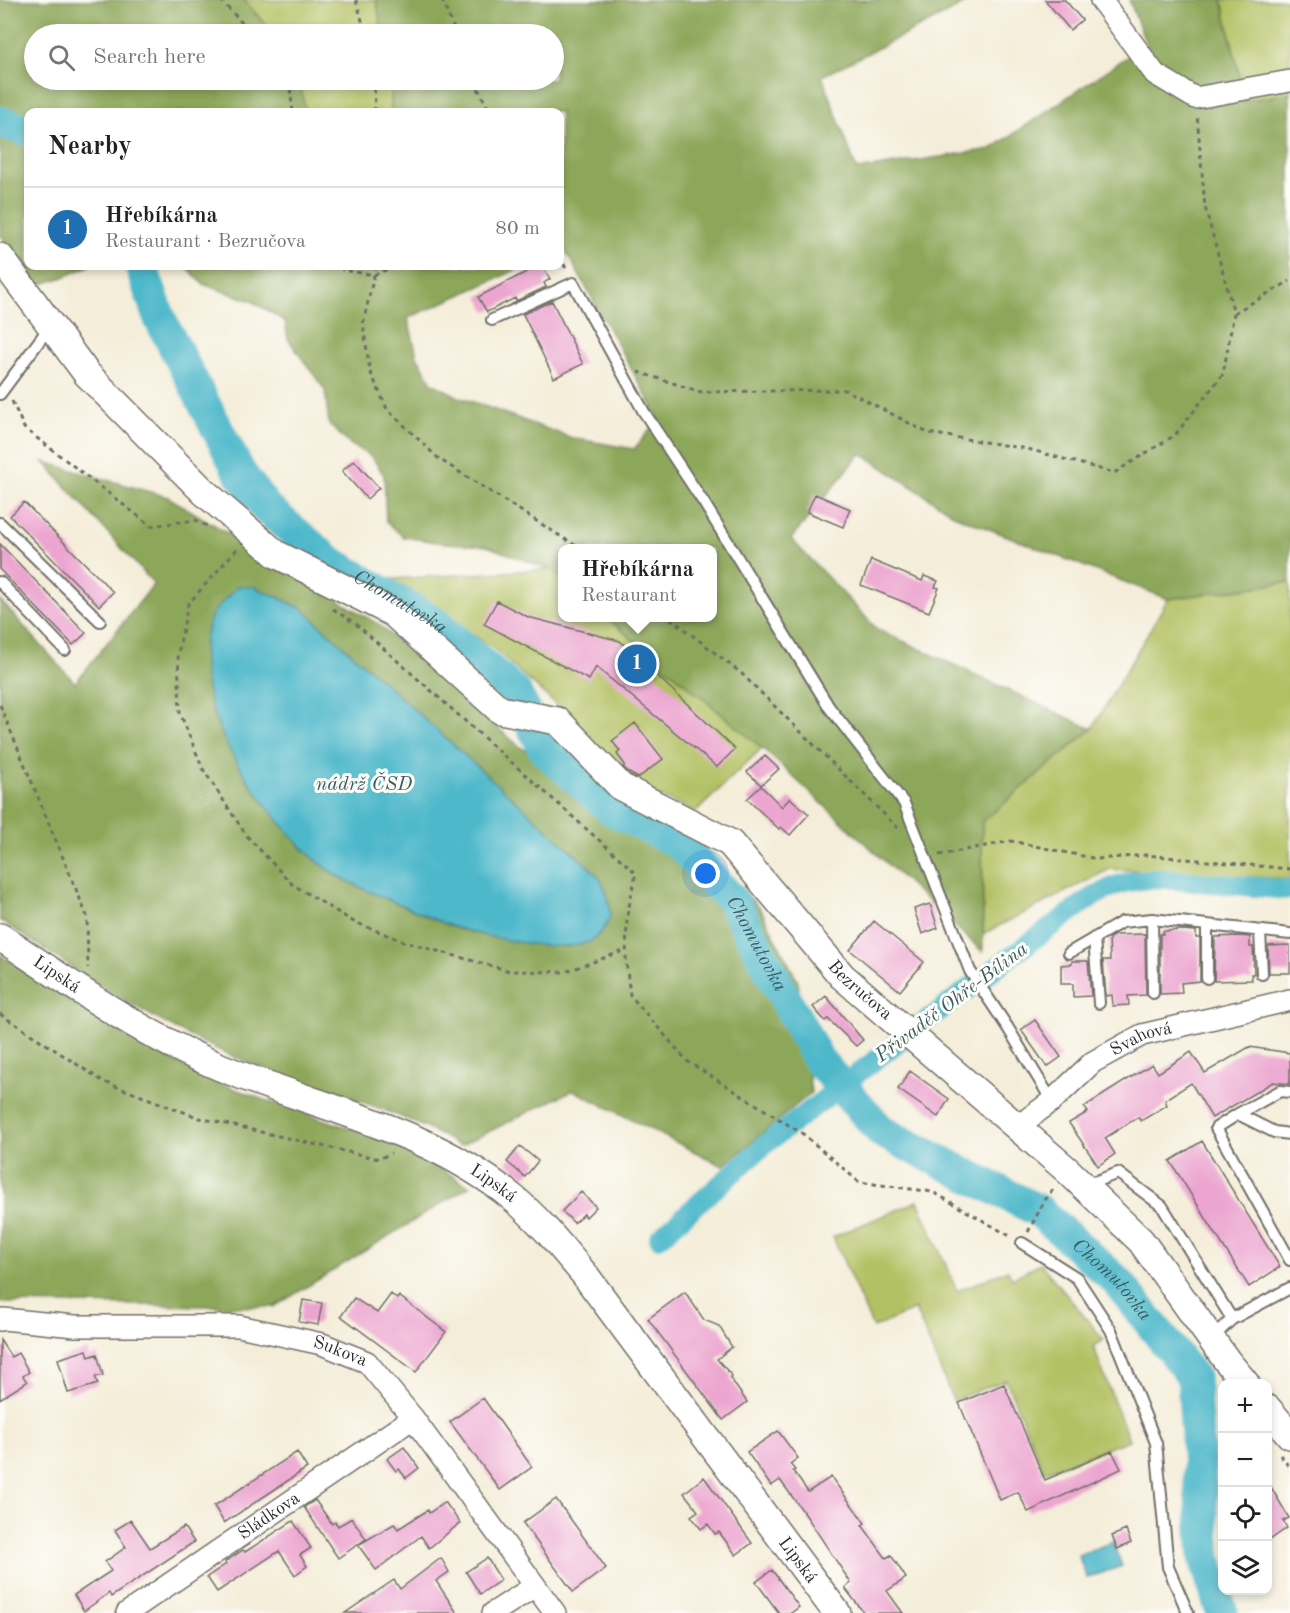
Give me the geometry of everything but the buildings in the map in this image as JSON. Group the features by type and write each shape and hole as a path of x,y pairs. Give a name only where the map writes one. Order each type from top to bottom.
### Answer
{"street":[{"path":"1101,0 1155,74 1196,98 1290,81"},
{"path":"0,257 51,325"},
{"name":"Bezručova","path":"51,325 87,374 204,492 276,554 393,613 500,710 558,721 621,787 730,843 842,976 1084,1186 1141,1240 1227,1361 1243,1379"},
{"name":"Lipská","path":"0,938 88,996 173,1045 220,1067 392,1128 467,1167 504,1192 550,1234 585,1275 837,1613"},
{"name":"Svahová","path":"1017,1127 1052,1101 1093,1062 1142,1035 1290,1000"},
{"name":"Sukova","path":"0,1320 3,1318 75,1326 239,1326 322,1344 368,1362 413,1418 555,1613"},
{"name":"Sládkova","path":"134,1611 413,1418"},
{"path":"493,1613 535,1586"}],"lane":[{"path":"492,320 573,283 644,412 704,503 829,707 904,803 970,971 1052,1101"},
{"path":"3,391 51,325"},
{"path":"0,523 100,621"},
{"path":"0,582 64,650"},
{"path":"1152,919 1153,993"},
{"path":"1069,953 1122,922 1152,919 1290,934"},
{"path":"1207,926 1207,978"},
{"path":"1260,931 1262,974"},
{"path":"1094,938 1099,1003"},
{"path":"1290,1092 1280,1091 1216,1128 1290,1260"},
{"path":"1239,1114 1274,1132 1290,1134"},
{"path":"1084,1186 1118,1173 1162,1206 1232,1319"},
{"path":"1022,1243 1077,1278 1111,1330 1156,1443 1168,1567 1188,1613"},
{"path":"1212,1338 1232,1319 1290,1288"}],"path":[{"path":"220,0 243,24"},
{"path":"356,0 363,24"},
{"path":"442,0 452,24"},
{"path":"290,90 292,108"},
{"path":"374,90 375,108"},
{"path":"479,90 488,108"},
{"path":"618,366 701,392 846,390 928,433 1028,449 1114,473 1175,435 1223,374 1234,313 1205,207 1196,98"},
{"path":"343,270 374,275 386,270"},
{"path":"375,270 363,324 370,371 387,409 439,459 571,544"},
{"path":"1234,313 1290,281"},
{"path":"3,391 24,428 151,526 196,520 211,530"},
{"path":"238,547 188,604 178,653 180,714 209,779 246,835 292,884 352,921 405,942 510,970 565,972 626,950"},
{"path":"326,605 364,632 636,873 627,916 626,950 630,995 687,1061 803,1134 859,1182 933,1192 1022,1243 1045,1200"},
{"path":"675,622 741,673 926,857 1011,841 1097,860 1147,855 1290,869"},
{"path":"0,705 87,916 88,996"},
{"path":"0,1014 104,1082 200,1118 379,1159 415,1139"}],"green space":[{"path":"0,0 244,0 264,24 24,24 24,90 301,90 305,108 24,108 24,265 0,234"},
{"path":"244,0 376,0 381,24 264,24"},
{"path":"376,0 969,0 950,12 822,76 857,170 991,149 1146,44 1129,0 1222,0 1245,101 1290,93 1290,582 1168,599 956,516 861,453 791,539 877,629 1092,729 982,822 983,952 762,748 612,622 717,622 717,544 558,544 558,575 553,571 487,546 404,537 386,522 384,475 372,457 348,443 329,424 325,390 288,339 285,321 252,301 203,284 190,270 516,270 408,318 417,356 432,383 459,397 572,438 634,449 659,419 564,248 564,108 391,108 391,90 564,90 564,24 381,24"},
{"path":"1222,0 1290,0 1290,93 1245,101"},
{"path":"301,90 391,90 391,108 305,108"},
{"path":"28,270 80,270 61,278 39,285"},
{"path":"44,462 168,497 378,624 520,747 712,856 761,910 798,982 811,1093 723,1166 573,1090 460,1146 403,1118 253,1064 194,1038 109,990 0,920 0,600 75,683 154,584","holes":["454,747 578,857 569,947 520,942 458,929 357,886 331,872 303,849 248,779"]},
{"path":"551,569 558,575 558,622 612,622 762,748 696,812 626,782 562,710 493,648 391,579"},
{"path":"1290,582 1290,879 1110,869 983,934 982,822 1092,729 1168,599"},
{"path":"0,955 104,1022 185,1067 255,1097 385,1141 418,1156 470,1186 274,1307 3,1303 0,1301"},
{"path":"918,1201 957,1291 1008,1270 1012,1279 1040,1263 1104,1340 1093,1346 1129,1440 1044,1472 1006,1380 953,1400 915,1309 873,1328 833,1237"}],"water":[{"name":"nádrž ČSD","path":"238,586 255,587 301,608 593,870 605,889 610,912 608,922 597,936 589,942 576,945 543,946 454,927 342,878 300,845 267,807 238,765 219,727 210,701 204,658 207,630 213,613"},
{"path":"1113,1542 1122,1566 1087,1578 1078,1555"}],"waterway":[{"name":"Chomutovka","path":"0,122 24,129"},
{"name":"Chomutovka","path":"142,270 160,319 240,473 267,509 329,561 435,623 515,692 545,750 611,809 679,843 732,900 819,1061 882,1132 1039,1211 1118,1282 1193,1377 1205,1558 1222,1613"},
{"name":"Přivaděč Ohře-Bílina","path":"659,1238 767,1143 1089,899 1114,886 1154,878 1290,890"}],"place":[{"name":"Hřebíkárna","path":"637,664"}]}
